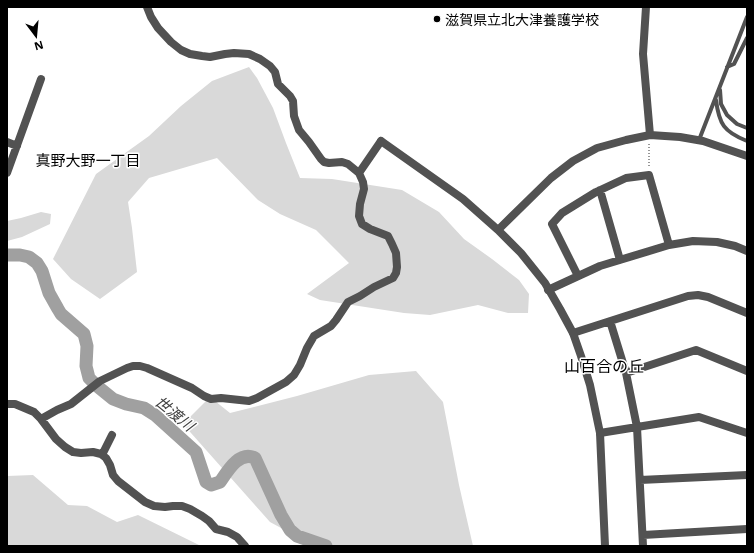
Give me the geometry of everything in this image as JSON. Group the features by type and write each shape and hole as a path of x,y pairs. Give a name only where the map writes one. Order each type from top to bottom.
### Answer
{"street":[{"path":"41,419 71,404 100,381 133,366 147,368 183,383 211,399 221,398 249,401 258,398 286,382 294,375 314,336 331,326 348,302 393,278 396,273 396,253 388,236 362,224 359,216 360,204 364,189 359,173 351,166 342,162 329,163 324,162 321,159 299,130 294,116 293,101 278,84 274,72 270,66 249,54 234,53 206,57 190,54 181,50 158,28 151,17 148,7"},
{"path":"646,7 643,54 650,135"},
{"path":"7,173 41,79"},
{"path":"498,230 551,178 573,161 597,148 650,135 680,137 704,141 747,156"},
{"path":"359,173 381,141 463,198 521,253 545,283 573,333 590,384 600,433 605,546"},
{"path":"7,142 17,146"},
{"path":"578,276 552,224 562,213 600,190 626,178 649,175 670,245"},
{"path":"600,190 620,260"},
{"path":"548,290 600,266 670,245 692,242 717,242 735,246 747,251"},
{"path":"573,333 688,296 708,296 747,313"},
{"path":"610,321 626,373 637,427 643,546"},
{"path":"626,373 696,350 747,371"},
{"path":"7,404 15,404 34,412 56,439 73,452 93,452 102,455 106,458 113,475 118,481 145,502 154,506 182,506 190,509 209,521 216,529 228,532 237,537 245,546"},
{"path":"600,433 698,417 747,433"},
{"path":"102,455 112,435"},
{"path":"640,480 747,475"},
{"path":"643,535 747,529"}],"lane":[{"path":"699,140 747,17"},
{"path":"727,67 734,64 747,38"},
{"path":"719,88 721,104 727,115 737,124 747,128"},
{"path":"715,98 718,113 724,127 737,137 747,141"}],"path":[{"path":"649,144 649,175"}],"shaded area":[{"path":"249,67 257,78 273,108 300,178 332,179 402,190 439,212 464,239 519,280 529,294 528,313 508,313 478,305 430,315 404,313 320,300 307,294 349,263 316,230 280,214 258,200 217,158 149,178 128,202 137,272 100,299 71,279 53,259 96,174 149,136 181,106 212,81"},
{"path":"41,212 51,214 50,224 22,237 7,241 7,221"},
{"path":"416,371 443,402 459,485 473,546 331,546 281,528 270,522 183,424 210,397 230,413 297,396 369,375"},
{"path":"33,475 68,505 87,506 117,522 138,515 199,546 7,546 7,476"}],"waterway":[{"name":"世渡川","path":"7,255 29,257 37,263 42,271 49,293 61,314 84,334 87,346 86,366 89,378 97,386 113,399 144,408 155,415 196,452 206,482 211,485 220,482 234,463 239,459 249,456 255,458 281,515 290,530 297,536 326,546"}],"place":[{"name":"滋賀県立北大津養護学校","path":"437,19"}],"district":[{"name":"真野大野一丁目","path":"88,160"},
{"name":"山百合の丘","path":"604,366"}]}
